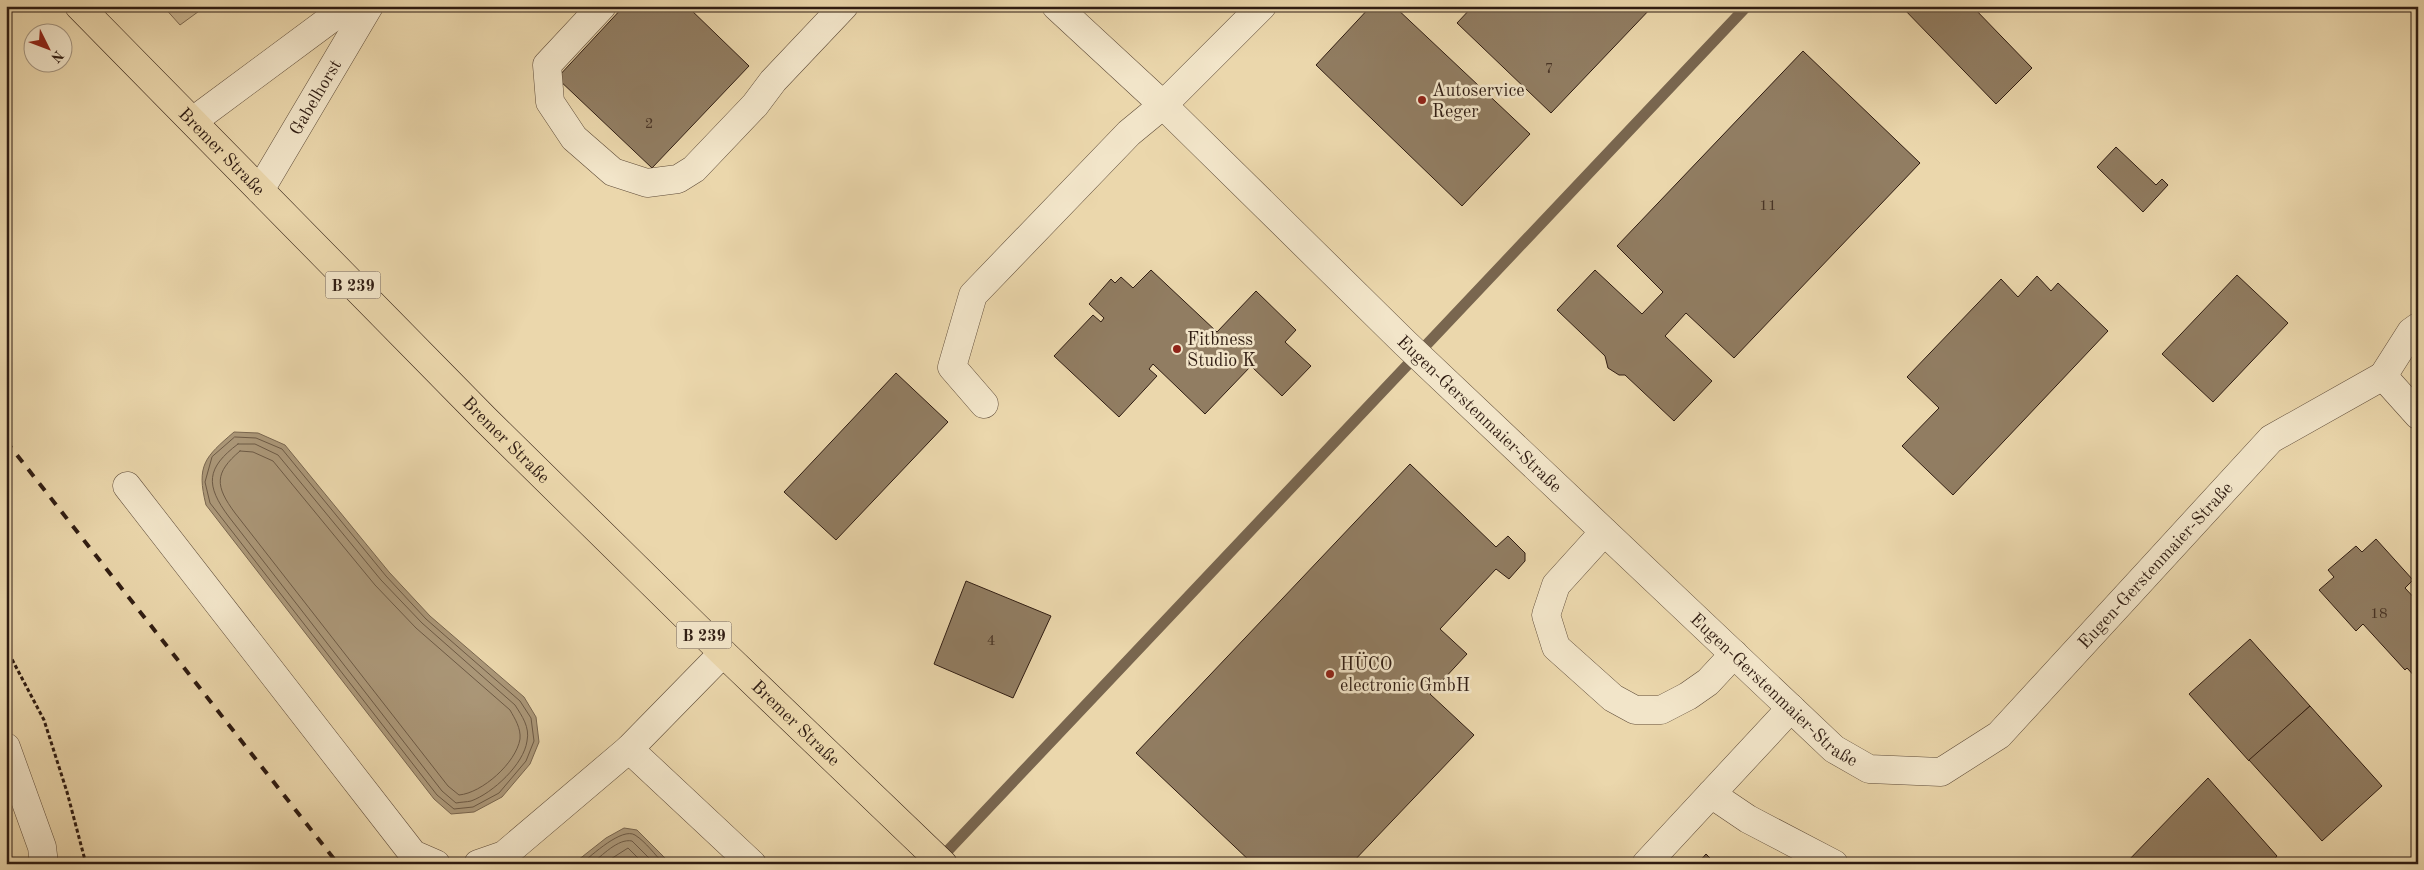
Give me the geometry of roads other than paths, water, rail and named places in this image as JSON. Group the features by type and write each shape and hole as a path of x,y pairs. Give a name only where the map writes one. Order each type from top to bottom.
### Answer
{"main road":[{"name":"Bremer Straße","path":"78,6 485,419 723,653 935,856"}],"street":[{"path":"193,121 348,6"},
{"name":"Gabelhorst","path":"260,190 369,6"},
{"path":"602,6 547,65 550,102 574,138 613,172 647,183 678,179 694,169 756,105 773,81 844,6"},
{"name":"Eugen-Gerstenmaier-Straße","path":"1056,6 1163,105 1406,343 1834,749 1869,770 1941,772 1999,735 2272,440 2347,395 2383,376"},
{"path":"984,404 952,367 973,296 1129,133 1163,105 1262,6"},
{"path":"2418,326 2411,332 2383,376 2418,415"},
{"path":"127,486 413,854 436,864"},
{"path":"1604,532 1556,585 1546,615 1556,647 1614,698 1635,710 1661,710 1688,696 1708,682 1734,654"},
{"path":"478,864 504,855 629,749 723,653"},
{"path":"1646,864 1791,708"},
{"path":"6,747 42,847 44,864"},
{"path":"629,749 752,864"},
{"path":"1712,794 1748,818 1834,864"}],"water":[{"path":"234,432 258,433 285,445 389,572 430,616 524,697 536,717 539,742 530,764 502,797 474,812 451,814 434,799 206,505 202,480 205,463 216,448"},
{"path":"624,828 637,830 671,864 573,864 606,838"}],"waterway":[{"path":"939,860 1747,6"}],"railway":[{"path":"6,441 338,864"}],"place":[{"name":"Autoservice Reger","path":"1422,100"},
{"name":"Fitbness Studio K","path":"1177,349"},
{"name":"HÜCO electronic GmbH","path":"1330,674"}]}
